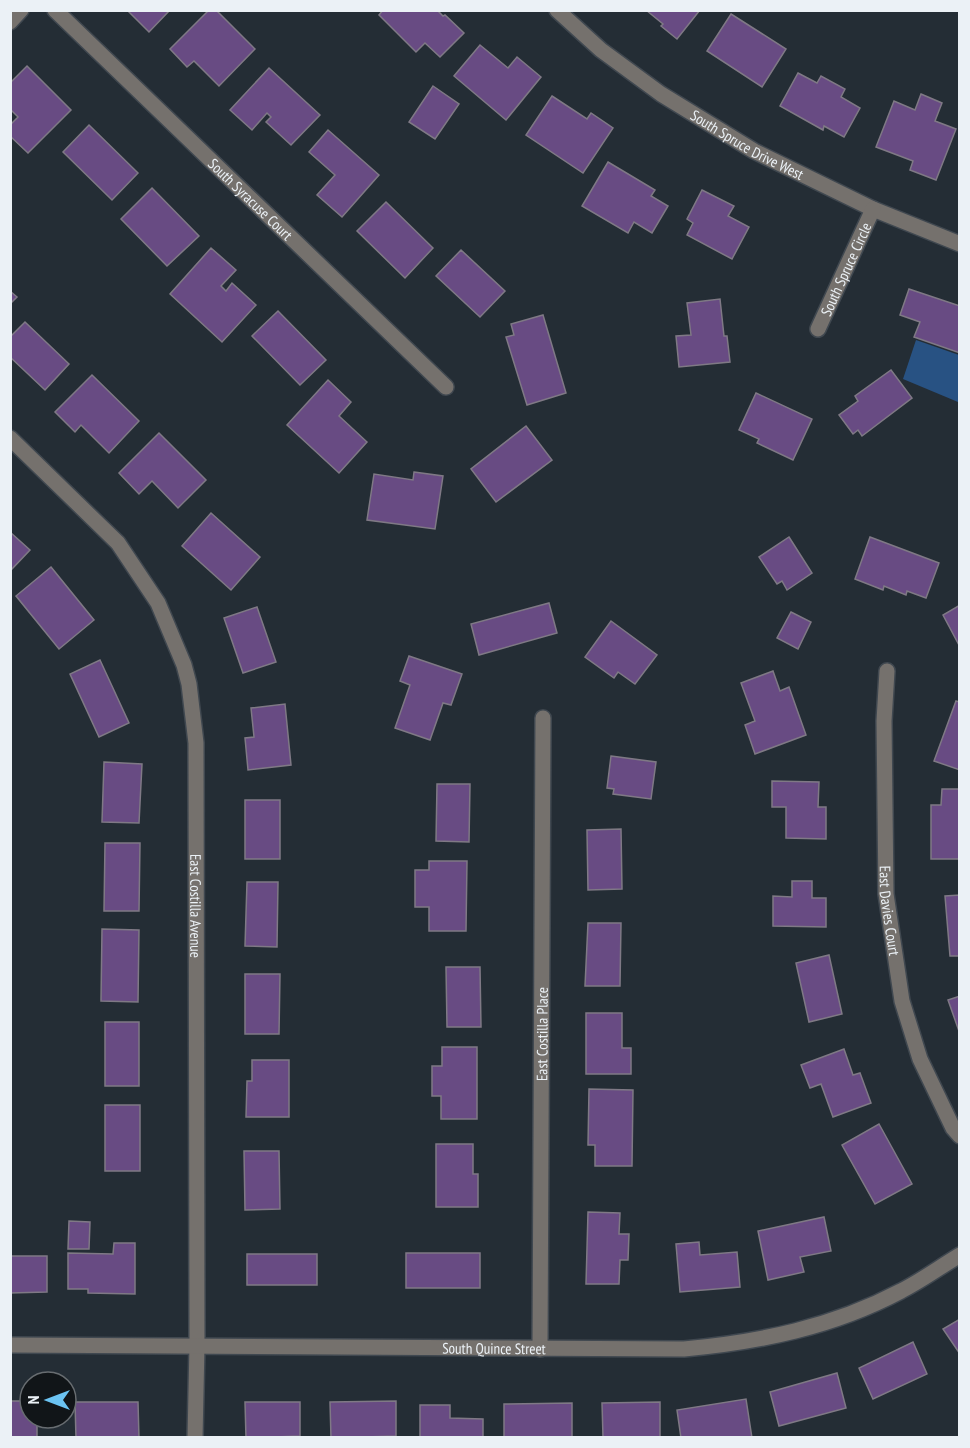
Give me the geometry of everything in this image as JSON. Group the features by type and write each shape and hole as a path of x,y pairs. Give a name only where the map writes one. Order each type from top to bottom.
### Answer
{"street":[{"path":"10,22 21,10"},
{"name":"South Syracuse Court","path":"55,10 446,387"},
{"name":"South Spruce Drive West","path":"556,10 601,50 661,94 754,151 873,209 960,244"},
{"name":"South Spruce Circle","path":"818,328 873,209"},
{"name":"East Costilla Avenue","path":"10,438 118,543 158,603 181,655 189,684 196,743 197,1345 195,1437"},
{"name":"East Davies Court","path":"887,671 884,721 885,894 902,1001 920,1059 953,1128 960,1136"},
{"name":"East Costilla Place","path":"540,1348 543,718"},
{"name":"South Quince Street","path":"10,1345 684,1348 736,1344 804,1330 846,1316 901,1291 960,1255"}],"water":[{"path":"916,340 959,355 958,402 903,379"}],"building":[{"path":"127,10 170,10 149,32"},
{"path":"209,10 216,10 255,49 219,86 194,61 187,67 170,49"},
{"path":"383,10 437,10 464,33 440,57 425,43 416,52 379,15"},
{"path":"646,10 700,10 677,39"},
{"path":"731,14 786,49 762,87 707,51"},
{"path":"480,45 508,68 517,57 541,77 506,120 454,76"},
{"path":"27,66 71,110 28,153 10,136 10,125 18,117 10,109 10,83"},
{"path":"269,68 320,115 291,145 266,122 271,117 267,113 252,130 230,110"},
{"path":"798,73 817,83 821,76 845,89 841,97 860,108 844,137 824,126 823,130 780,106"},
{"path":"433,86 459,104 435,139 409,122"},
{"path":"921,94 942,103 935,121 956,129 936,180 910,170 913,161 876,147 894,101 915,110"},
{"path":"552,96 587,119 591,113 613,128 583,173 526,135"},
{"path":"89,125 138,173 112,200 63,152"},
{"path":"328,130 379,175 342,217 317,195 335,175 309,152"},
{"path":"608,162 655,190 651,196 668,206 652,233 634,222 628,233 582,206"},
{"path":"152,188 199,236 167,266 121,219"},
{"path":"702,190 734,206 728,216 749,227 732,259 687,235 693,223 687,219"},
{"path":"386,202 433,248 405,278 357,231"},
{"path":"211,248 236,270 221,286 226,291 232,283 256,305 222,342 170,294"},
{"path":"461,250 505,291 480,317 436,276"},
{"path":"909,289 960,306 960,353 914,337 920,322 900,315"},
{"path":"10,291 17,297 10,304"},
{"path":"720,299 724,336 727,336 730,362 679,367 676,336 691,335 687,303"},
{"path":"278,311 326,360 300,385 252,336"},
{"path":"543,315 566,393 527,405 506,337 514,335 511,324"},
{"path":"25,322 69,364 45,390 10,357 10,337"},
{"path":"891,370 912,398 862,436 858,430 853,434 839,415 858,401 855,396"},
{"path":"92,375 139,421 109,453 81,425 75,432 55,412"},
{"path":"328,380 351,402 339,416 367,442 339,473 287,425"},
{"path":"756,393 812,419 793,460 757,443 759,439 739,430"},
{"path":"526,426 552,460 496,502 471,469"},
{"path":"159,433 206,480 178,508 152,481 139,494 119,473"},
{"path":"414,472 443,476 435,529 367,520 374,474 413,480"},
{"path":"211,513 260,557 231,590 182,546"},
{"path":"10,532 30,550 10,571"},
{"path":"789,537 812,573 787,590 782,581 777,584 759,557"},
{"path":"870,537 939,563 926,598 907,591 906,595 884,586 883,590 855,579"},
{"path":"51,567 94,620 59,649 16,596"},
{"path":"549,603 557,633 479,655 471,624"},
{"path":"960,605 960,647 943,615"},
{"path":"257,607 276,662 243,673 224,618"},
{"path":"791,612 811,622 798,649 777,638"},
{"path":"611,621 657,655 635,684 618,672 614,678 585,657"},
{"path":"409,656 462,674 451,705 443,703 430,740 395,728 410,685 400,681"},
{"path":"100,660 129,723 99,737 70,674"},
{"path":"773,671 780,691 789,687 806,735 755,754 745,725 755,721 741,683"},
{"path":"956,701 960,702 960,770 934,761"},
{"path":"285,704 291,765 248,770 245,738 254,737 251,708"},
{"path":"611,756 656,762 651,799 613,794 614,789 607,788"},
{"path":"104,762 142,764 139,823 102,822"},
{"path":"772,781 819,782 818,807 826,807 826,839 786,838 786,807 772,807"},
{"path":"437,784 470,784 469,842 436,841"},
{"path":"942,789 960,789 960,859 931,859 931,805 941,805"},
{"path":"245,800 280,800 280,859 245,859"},
{"path":"621,829 622,889 588,890 587,830"},
{"path":"105,843 140,843 139,911 104,911"},
{"path":"429,861 467,861 466,931 429,931 429,907 415,907 415,870 429,870"},
{"path":"792,881 812,881 812,898 826,898 826,927 773,926 773,896 792,897"},
{"path":"247,882 278,882 277,947 245,946"},
{"path":"960,895 960,956 950,956 945,896"},
{"path":"588,923 621,923 620,986 585,986"},
{"path":"102,929 139,930 138,1002 101,1001"},
{"path":"829,955 842,1014 809,1022 796,963"},
{"path":"446,967 480,967 481,1027 447,1027"},
{"path":"245,974 280,974 279,1034 245,1034"},
{"path":"960,996 960,1034 948,1000"},
{"path":"586,1013 622,1013 622,1048 631,1048 631,1074 586,1074"},
{"path":"105,1022 139,1022 139,1086 105,1086"},
{"path":"442,1047 477,1047 477,1119 441,1119 441,1096 432,1096 432,1066 442,1066"},
{"path":"844,1049 853,1075 860,1073 871,1103 833,1117 821,1084 810,1088 801,1065"},
{"path":"252,1060 289,1060 289,1117 246,1117 247,1081 252,1081"},
{"path":"589,1089 633,1090 632,1166 595,1166 595,1145 588,1145"},
{"path":"105,1105 140,1105 140,1171 105,1171"},
{"path":"879,1124 912,1184 875,1204 842,1145"},
{"path":"436,1144 473,1144 473,1174 478,1174 478,1207 436,1207"},
{"path":"244,1151 279,1151 280,1209 245,1210"},
{"path":"588,1212 620,1213 619,1234 629,1234 628,1260 620,1260 619,1284 586,1284"},
{"path":"824,1217 831,1251 800,1257 804,1272 768,1280 758,1231"},
{"path":"69,1221 90,1222 89,1249 68,1249"},
{"path":"699,1242 700,1255 737,1252 740,1287 680,1292 676,1244"},
{"path":"114,1243 135,1243 135,1294 88,1293 88,1289 68,1289 68,1253 113,1254"},
{"path":"406,1253 480,1253 480,1288 406,1288"},
{"path":"247,1254 317,1254 317,1285 247,1285"},
{"path":"10,1256 47,1256 47,1292 10,1293"},
{"path":"960,1319 960,1354 943,1329"},
{"path":"913,1342 927,1374 873,1399 859,1368"},
{"path":"837,1373 846,1408 779,1426 770,1392"},
{"path":"746,1399 752,1438 681,1438 677,1410"},
{"path":"10,1401 18,1401 18,1430 37,1430 37,1438 10,1438"},
{"path":"396,1401 396,1436 331,1438 330,1402"},
{"path":"78,1402 138,1402 139,1438 76,1438"},
{"path":"245,1402 300,1402 300,1436 246,1438"},
{"path":"660,1402 660,1437 603,1437 602,1403"},
{"path":"572,1403 572,1437 504,1437 504,1404"},
{"path":"420,1405 450,1405 450,1418 483,1419 483,1438 420,1438"}]}
